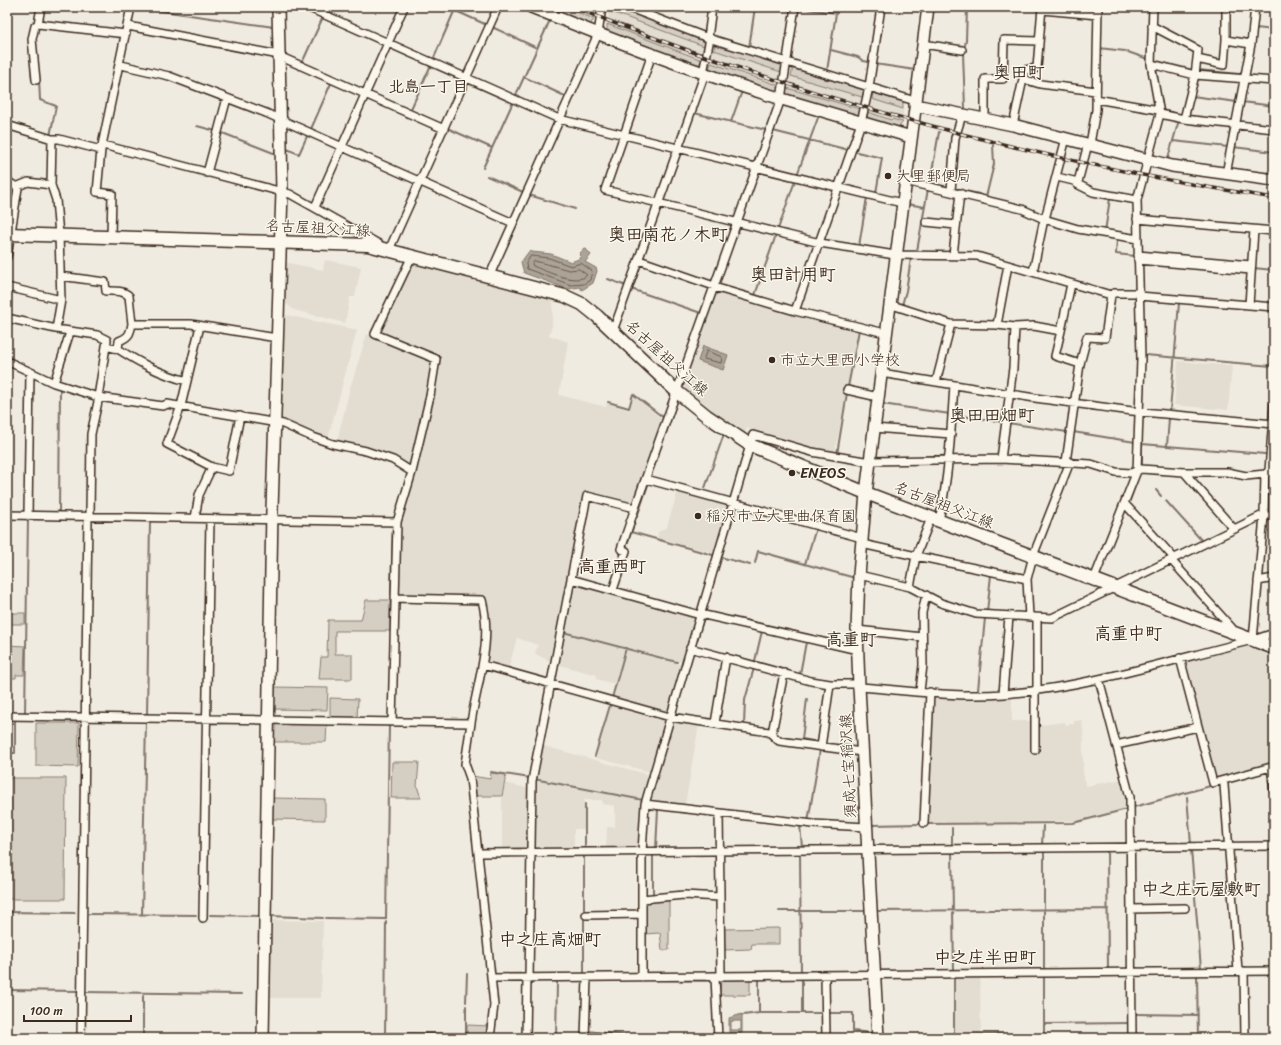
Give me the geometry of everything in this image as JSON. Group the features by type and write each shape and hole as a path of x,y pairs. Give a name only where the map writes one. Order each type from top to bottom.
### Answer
{"main road":[{"name":"名古屋祖父江線","path":"9,234 279,241 368,245 388,249 489,277 542,289 573,299 597,316 676,391 707,416 750,445 866,493 1274,648"}],"street":[{"path":"36,80 32,39 35,26 38,24 41,7"},
{"path":"111,237 112,194 97,192 102,147 131,7"},
{"path":"263,1038 272,520 279,241 282,191 278,7"},
{"path":"307,7 559,119 839,189 902,203"},
{"path":"315,207 404,7"},
{"path":"7,125 52,139 60,139 102,147 282,191 315,207 388,249 444,129 498,7"},
{"path":"531,7 598,34 704,73 781,99 911,137"},
{"path":"489,277 598,34 602,7"},
{"path":"627,7 709,38 915,103 962,115 1013,125 1172,166 1274,180"},
{"path":"613,331 704,73 712,7"},
{"path":"613,590 626,551 621,549 635,508 781,99 788,63 795,7"},
{"path":"795,311 839,189 861,122 868,87 880,7"},
{"name":"須成七宝稲沢線","path":"878,1038 859,685 857,630 859,575 866,493 885,333 928,7"},
{"path":"1078,182 1089,144 1096,99 1098,7"},
{"path":"1094,579 1137,471 1141,359 1137,200 1159,112 1151,64 1153,7"},
{"path":"1197,59 1224,65 1226,7"},
{"path":"1226,174 1251,44 1255,7"},
{"path":"1013,125 1025,70 1037,68 1042,8 1098,15"},
{"path":"38,24 126,34"},
{"path":"128,26 279,55 444,129"},
{"path":"1152,26 1198,50 1195,75 1184,119"},
{"path":"985,119 985,79 1003,79 1004,40 1039,41"},
{"path":"1226,40 1251,44"},
{"path":"923,44 962,50"},
{"path":"652,54 605,190 820,243 895,255 977,256 1111,295 1114,293 1139,294 1274,307"},
{"path":"120,64 169,76 280,118 513,223"},
{"path":"1151,64 1195,75 1244,78 1274,82"},
{"path":"1023,80 1040,84 1096,91"},
{"path":"207,173 227,98"},
{"path":"1096,99 1159,112 1184,119 1274,129"},
{"path":"951,192 956,138 962,115"},
{"path":"1033,272 1066,138"},
{"path":"52,139 51,185 56,200 61,300 56,329"},
{"path":"1057,177 1078,182 1077,184 1093,192 1137,200"},
{"path":"7,181 18,188 9,234 7,257"},
{"path":"905,181 1022,209 1045,219 1078,229 1138,239"},
{"path":"16,187 28,182 51,185"},
{"path":"953,255 960,194"},
{"path":"1137,219 1274,231"},
{"path":"926,222 956,225"},
{"path":"1248,305 1254,230"},
{"path":"392,722 397,522 412,472 430,396 436,360 375,334 412,256"},
{"path":"1138,258 1251,267"},
{"path":"639,260 714,286 795,311 885,333"},
{"path":"997,325 1008,265"},
{"path":"60,276 105,282 106,291 118,291 128,296 132,324 130,334 127,338 119,341 118,349"},
{"path":"1071,284 1055,356 1080,364"},
{"path":"7,287 61,300"},
{"path":"1029,617 1027,579 1033,556 1068,462 1080,364 1087,337 1105,338 1111,295"},
{"path":"889,304 951,324 1015,327 1034,326 1060,330"},
{"path":"7,318 70,332 97,335 107,340 91,434 81,1038"},
{"path":"132,324 191,324 277,338"},
{"path":"936,382 951,324"},
{"path":"200,326 181,406 168,444 212,467 228,471 240,416"},
{"path":"1001,459 1010,394 1015,327"},
{"path":"54,383 70,332"},
{"path":"106,346 118,349 145,367 165,375 187,381"},
{"path":"7,361 54,383 98,397 163,406 167,404 181,406 283,424 333,444 366,451 393,460 412,472"},
{"path":"28,516 30,372"},
{"path":"881,373 1075,404 1140,412 1273,424"},
{"path":"910,587 916,556 935,519 945,493 954,385"},
{"path":"846,390 878,397"},
{"path":"642,977 642,852 645,804 753,435 812,452 870,462 1001,459 1091,464 1116,472 1131,473 1141,469 1184,472 1227,472 1246,476 1265,474 1269,470 1274,404"},
{"path":"874,428 951,434"},
{"path":"195,518 199,495 212,467"},
{"path":"1184,472 1234,529"},
{"path":"1253,640 1264,516 1265,474"},
{"path":"646,479 733,502 916,556 1027,579"},
{"path":"526,1038 532,781 587,496 635,508"},
{"path":"1125,504 1232,628 1230,632"},
{"path":"7,515 397,522"},
{"path":"859,575 910,587 941,603 976,614 1052,618 1234,529 1264,516 1274,516"},
{"path":"203,918 210,519"},
{"path":"1258,581 1274,578"},
{"path":"571,579 700,614 858,650"},
{"path":"920,691 923,665 922,613 926,595"},
{"path":"396,598 482,600 487,624 483,665 476,694 465,764 470,778 494,1005 490,1038"},
{"path":"1003,694 1009,616"},
{"path":"1035,750 1037,618"},
{"path":"857,630 922,637"},
{"path":"690,648 811,681 830,684 975,695 1003,694 1036,690 1099,679 1253,640 1274,633"},
{"path":"715,724 726,657"},
{"path":"1180,658 1213,783 1270,768 1274,791"},
{"path":"483,665 670,717 772,733"},
{"path":"784,673 772,733 774,738 779,741 862,752"},
{"path":"1099,679 1130,797 1132,1038"},
{"path":"821,747 830,684"},
{"path":"924,824 930,692"},
{"path":"7,716 471,723"},
{"path":"1116,745 1198,727"},
{"path":"1224,785 1241,971 1245,1038"},
{"path":"645,804 813,824 866,827"},
{"path":"718,1038 720,897 719,813"},
{"path":"479,853 1274,846"},
{"path":"642,899 684,896 720,897"},
{"path":"1131,908 1185,908"},
{"path":"586,915 642,914"},
{"path":"491,978 528,979 875,974 1274,971"},
{"path":"825,975 826,1038"},
{"path":"585,1038 587,978"}],"shaded area":[{"path":"545,7 597,7 594,19 590,25"},
{"path":"545,7 564,7 594,19 590,25"},
{"path":"612,7 619,7 705,39 702,60 698,65 654,50 654,47 650,48 607,32 609,11"},
{"path":"612,7 619,7 705,39 704,46 609,11"},
{"path":"607,24 702,60 698,65 654,50 654,47 650,48 607,32"},
{"path":"715,43 783,65 776,91 709,69"},
{"path":"715,43 783,65 781,72 714,50"},
{"path":"711,63 778,85 776,91 709,69"},
{"path":"793,67 824,77 824,79 827,80 828,78 864,89 858,117 785,94"},
{"path":"793,67 824,77 824,79 827,80 828,78 864,89 862,97 791,76"},
{"path":"787,88 860,109 858,117 785,94"},
{"path":"873,93 903,102 903,122 898,128 867,119"},
{"path":"873,93 903,102 903,109 872,99"},
{"path":"868,112 891,120 903,122 898,128 867,119"},
{"path":"325,260 361,267 355,297 350,297 345,323 294,310 283,301 284,262 323,270"},
{"path":"416,262 499,286 553,298 552,326 549,335 568,342 559,395 606,407 607,403 629,410 634,396 663,420 633,506 585,493 552,662 535,654 538,645 517,638 508,670 486,662 489,626 485,597 403,595 399,591 401,525 429,414 439,358 383,334 381,329 411,264"},
{"name":"市立大里西小学校","path":"717,291 858,331 834,456 755,433 756,432 747,428 745,435 710,412 682,390"},
{"path":"281,314 357,330 328,439 284,421 278,415"},
{"path":"367,334 432,361 411,466 385,453 337,441 350,388"},
{"path":"1178,361 1232,366 1228,410 1174,405"},
{"name":"稲沢市立大里曲保育園","path":"678,490 729,504 714,553 657,538 658,532 667,527"},
{"path":"573,581 697,615 683,662 563,631"},
{"path":"366,600 390,600 390,631 335,631 335,654 352,654 352,679 319,679 321,657 327,657 328,620 361,620"},
{"path":"7,613 25,613 25,624 7,624"},
{"path":"562,633 624,649 615,684 596,679 597,675 556,664"},
{"path":"7,645 25,646 24,675 16,675 16,678 7,678"},
{"path":"1246,645 1274,652 1274,769 1272,763 1215,779 1185,663"},
{"path":"626,649 682,665 667,714 613,699"},
{"path":"273,687 328,688 327,710 272,709"},
{"path":"933,694 1012,696 1012,721 1033,721 1034,726 1065,722 1066,725 1074,724 1074,721 1082,720 1084,742 1083,772 1086,786 1124,779 1129,797 1126,808 1073,821 928,823"},
{"path":"330,698 358,699 357,720 330,719"},
{"path":"612,702 667,717 651,772 596,758"},
{"path":"672,720 699,724 685,805 648,801"},
{"path":"36,723 79,723 78,767 36,766"},
{"path":"277,723 327,723 326,742 271,742 272,725"},
{"path":"540,745 650,775 643,799 534,778"},
{"path":"392,762 419,762 417,786 421,798 391,798"},
{"path":"491,773 506,775 502,796 474,796 472,776 490,779"},
{"path":"7,778 66,778 65,899 7,899"},
{"path":"534,780 642,801 639,850 606,850 607,827 615,827 615,806 602,804 602,800 584,800 584,829 574,829 574,850 535,851 533,849"},
{"path":"505,783 530,789 530,851 502,851 502,795"},
{"path":"271,798 325,799 325,820 270,819"},
{"path":"669,898 669,950 662,950 660,933 644,934 645,900"},
{"path":"270,920 323,921 321,998 269,998"},
{"path":"779,928 779,944 752,944 751,949 725,950 724,929"},
{"path":"955,976 980,976 981,1034 955,1034"},
{"path":"721,979 750,979 750,995 720,995"},
{"path":"467,1025 490,1026 489,1038 467,1038"}],"water":[{"path":"586,249 591,255 585,262 596,268 597,271 593,283 582,290 580,287 568,289 524,273 521,262 530,250 532,252 551,254 571,262 581,258 580,253"},
{"path":"703,346 728,355 723,370 698,361"},
{"path":"742,1014 742,1033 729,1033 729,1018","holes":["731,1021 741,1021 741,1030 731,1030"]}],"waterway":[{"path":"134,7 274,27"},
{"path":"325,12 327,7"},
{"path":"447,7 487,25"},
{"path":"433,60 456,7"},
{"path":"749,48 755,7"},
{"path":"827,71 837,7"},
{"path":"965,108 963,53 966,41 967,7"},
{"path":"799,8 837,13"},
{"path":"302,63 323,17"},
{"path":"515,97 550,20"},
{"path":"492,27 537,48"},
{"path":"1256,29 1274,30"},
{"path":"1099,48 1125,51 1148,59"},
{"path":"831,50 858,57 863,61 870,62"},
{"path":"1153,60 1193,70"},
{"path":"875,64 915,70"},
{"path":"410,111 431,65"},
{"path":"1198,70 1239,74 1243,70"},
{"path":"524,77 567,97"},
{"path":"39,79 40,100 56,106 50,136"},
{"path":"311,129 332,81"},
{"path":"731,122 742,91"},
{"path":"1192,96 1237,102"},
{"path":"483,168 513,102"},
{"path":"1242,102 1274,106"},
{"path":"694,113 766,130"},
{"path":"797,175 819,115"},
{"path":"1168,158 1179,120"},
{"path":"197,126 216,131"},
{"path":"447,128 492,148"},
{"path":"773,131 849,150"},
{"path":"220,132 276,154"},
{"path":"939,132 930,183 947,187"},
{"path":"287,175 287,149 299,154 308,134"},
{"path":"1173,141 1228,147"},
{"path":"986,197 994,164 993,145"},
{"path":"1233,147 1274,152"},
{"path":"857,152 882,158 876,193"},
{"path":"487,176 523,192"},
{"path":"287,179 287,187"},
{"path":"778,229 795,181"},
{"path":"917,251 928,189"},
{"path":"956,189 979,194"},
{"path":"529,195 575,209"},
{"path":"859,246 867,197"},
{"path":"1105,232 1109,198"},
{"path":"907,204 925,207"},
{"path":"7,208 13,208"},
{"path":"755,295 776,235"},
{"path":"1117,238 1116,254 1135,256"},
{"path":"902,305 906,291 911,258"},
{"path":"1253,268 1274,270"},
{"path":"608,279 626,286"},
{"path":"631,289 701,313"},
{"path":"1145,300 1179,303 1170,411"},
{"path":"848,387 859,330"},
{"path":"1145,355 1272,366"},
{"path":"59,513 60,388"},
{"path":"837,454 847,393"},
{"path":"608,402 629,408 633,394 664,418"},
{"path":"665,436 678,398"},
{"path":"882,404 950,414"},
{"path":"955,415 1003,422"},
{"path":"1167,446 1169,418"},
{"path":"1008,423 1067,432"},
{"path":"1073,434 1073,432 1135,442"},
{"path":"705,488 724,434"},
{"path":"660,449 662,444"},
{"path":"1142,465 1142,444 1265,454"},
{"path":"650,478 659,454"},
{"path":"1129,503 1140,472"},
{"path":"637,517 649,482"},
{"path":"1156,490 1161,496"},
{"path":"1166,501 1203,542"},
{"path":"25,713 28,519"},
{"path":"147,715 150,521"},
{"path":"626,547 635,522"},
{"path":"1138,524 1168,556"},
{"path":"391,594 393,525"},
{"path":"805,564 816,528"},
{"path":"631,532 713,555"},
{"path":"755,563 758,551 855,578"},
{"path":"720,557 750,565"},
{"path":"987,612 991,575"},
{"path":"391,599 391,640"},
{"path":"978,690 985,618"},
{"path":"700,630 703,620 707,619"},
{"path":"755,661 762,631"},
{"path":"563,632 677,662"},
{"path":"800,674 806,642"},
{"path":"612,698 626,648"},
{"path":"833,648 853,653"},
{"path":"744,725 745,700 754,668"},
{"path":"807,699 802,739 813,741"},
{"path":"595,756 611,702"},
{"path":"7,753 15,753 15,719"},
{"path":"142,915 146,720"},
{"path":"326,918 386,919 389,725"},
{"path":"808,822 820,750"},
{"path":"491,772 530,778"},
{"path":"534,779 643,800"},
{"path":"1134,807 1214,785"},
{"path":"1187,797 1191,844"},
{"path":"585,804 585,850"},
{"path":"656,849 658,809"},
{"path":"927,824 1073,823 1127,809"},
{"path":"871,825 922,824"},
{"path":"800,825 802,847"},
{"path":"1042,846 1043,826"},
{"path":"952,828 952,846"},
{"path":"1191,849 1201,969"},
{"path":"1107,850 1107,970"},
{"path":"952,851 954,971"},
{"path":"1044,851 1044,970"},
{"path":"800,853 801,973"},
{"path":"584,855 584,975"},
{"path":"653,855 653,896"},
{"path":"876,911 1108,909"},
{"path":"779,911 867,911"},
{"path":"7,912 75,913"},
{"path":"89,914 196,915"},
{"path":"210,915 260,915"},
{"path":"270,916 323,918"},
{"path":"385,1038 386,922"},
{"path":"466,1002 467,974"},
{"path":"1044,975 1044,1038"},
{"path":"1197,975 1198,1038"},
{"path":"954,976 954,1038"},
{"path":"802,978 802,1012"},
{"path":"759,979 759,1013"},
{"path":"556,1038 557,983"},
{"path":"7,990 78,991"},
{"path":"84,992 242,994"},
{"path":"143,996 143,1038"},
{"path":"466,1006 466,1038"},
{"path":"743,1015 759,1013 823,1013"},
{"path":"827,1013 853,1013 853,1031 873,1033"},
{"path":"1135,1014 1198,1015"},
{"path":"1044,1024 1129,1023"},
{"path":"588,1031 638,1037"},
{"path":"388,1033 466,1034"},
{"path":"884,1036 1044,1034"}],"railway":[{"path":"573,7 658,40 744,70 918,122 1006,145 1095,165 1184,183 1274,198"}],"place":[{"name":"大里郵便局","path":"888,176"},
{"name":"市立大里西小学校","path":"772,360"},
{"name":"ENEOS","path":"792,473"},
{"name":"稲沢市立大里曲保育園","path":"698,516"}],"district":[{"name":"奥田町","path":"1019,72"},
{"name":"北島一丁目","path":"428,86"},
{"name":"奥田南花ノ木町","path":"668,234"},
{"name":"奥田計用町","path":"793,274"},
{"name":"奥田田畑町","path":"992,415"},
{"name":"高重西町","path":"612,566"},
{"name":"高重中町","path":"1128,633"},
{"name":"高重町","path":"851,639"},
{"name":"中之庄元屋敷町","path":"1201,889"},
{"name":"中之庄高畑町","path":"550,939"},
{"name":"中之庄半田町","path":"985,957"}]}
